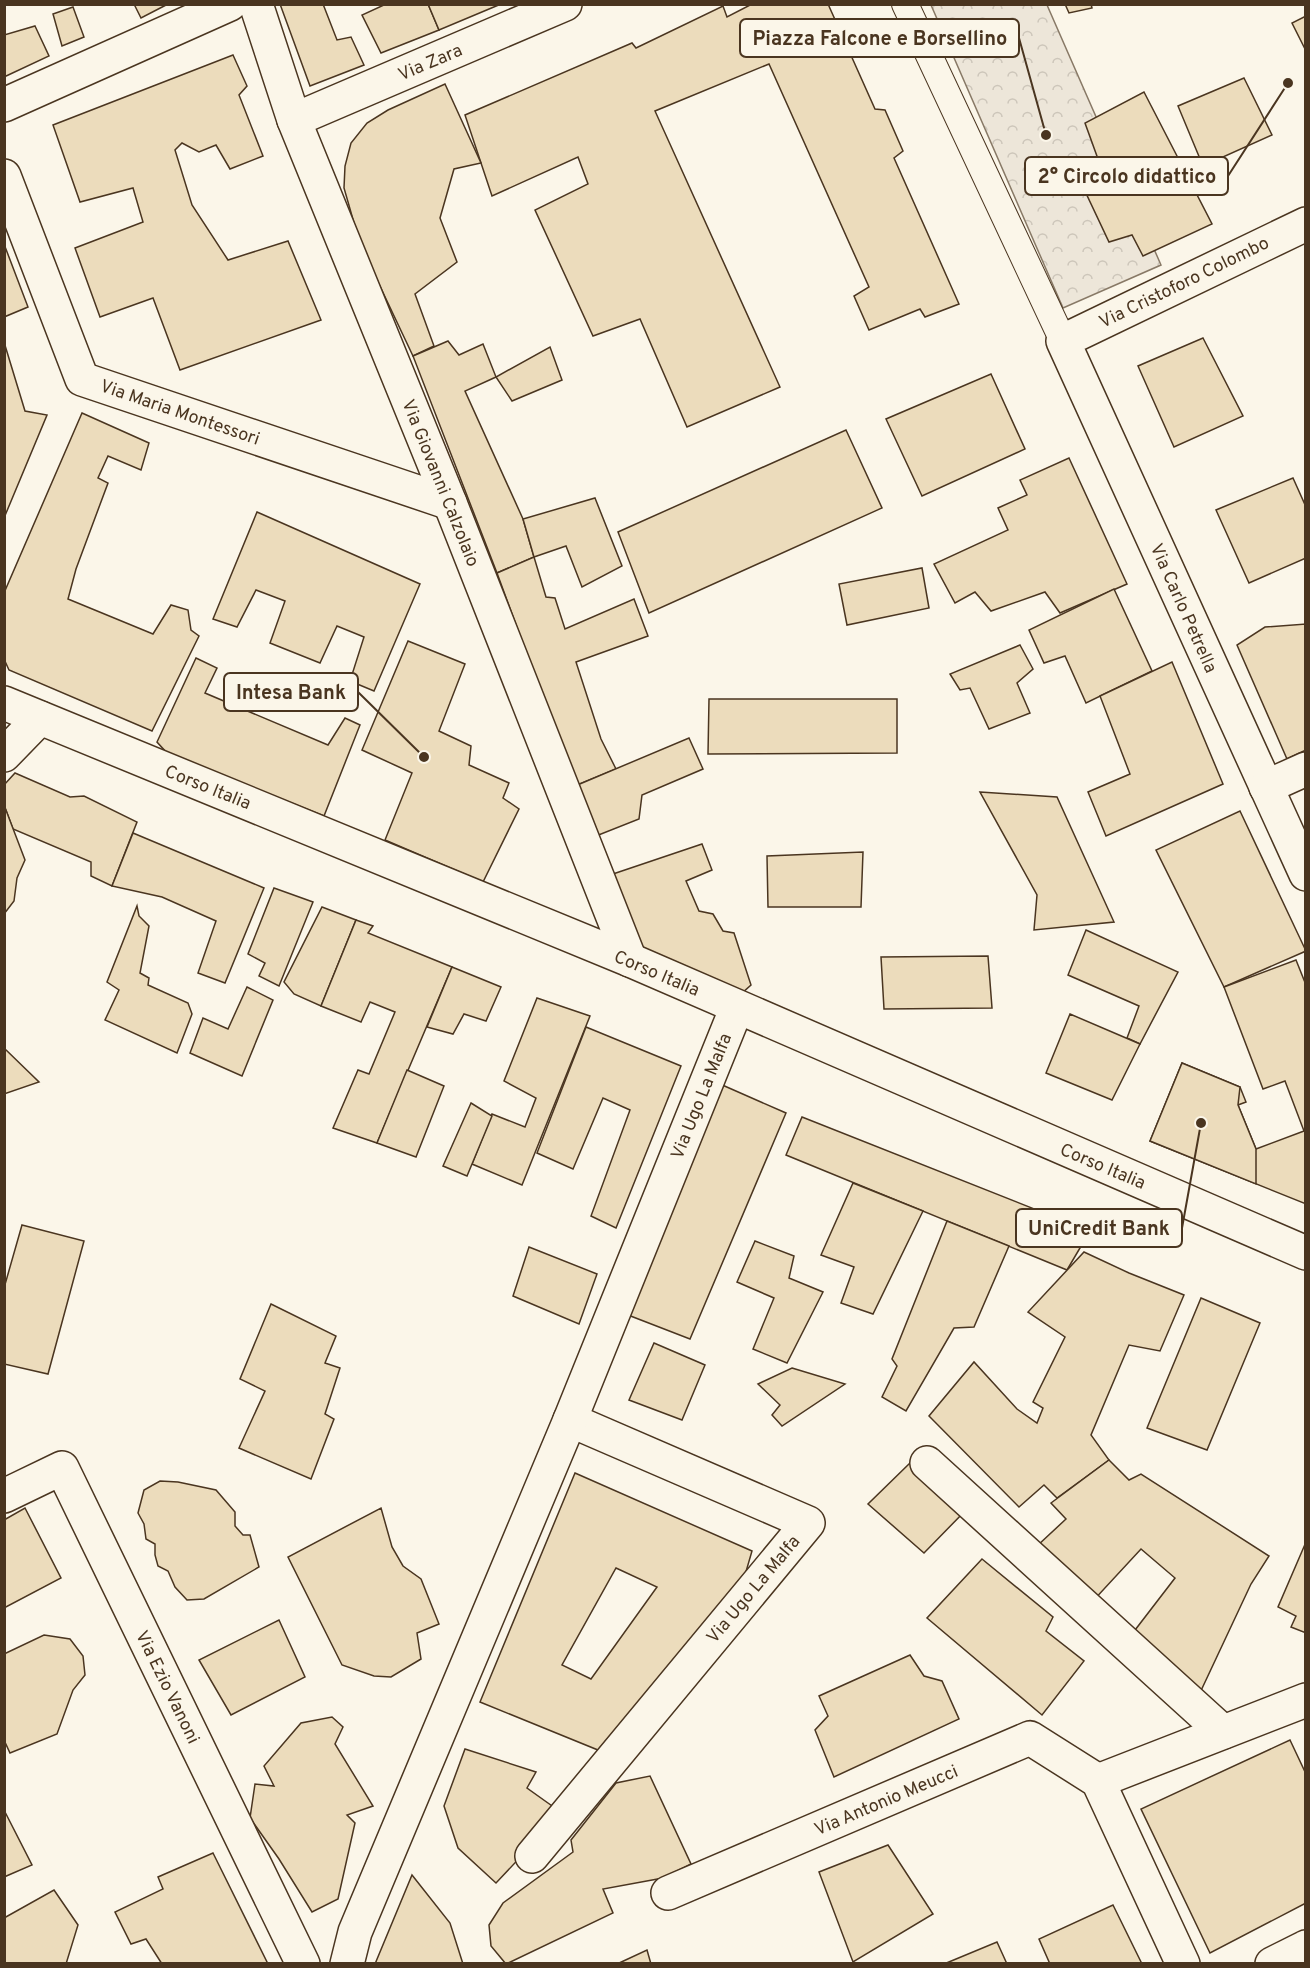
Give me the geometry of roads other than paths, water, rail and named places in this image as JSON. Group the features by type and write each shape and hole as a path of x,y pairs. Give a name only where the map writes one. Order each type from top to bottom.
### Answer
{"street":[{"path":"4,105 230,4"},
{"name":"Via Giovanni Calzolaio","path":"256,4 294,120 450,503 630,960"},
{"path":"905,4 1063,341"},
{"name":"Via Zara","path":"294,120 547,8"},
{"name":"Via Maria Montessori","path":"4,176 82,379 450,503"},
{"name":"Via Cristoforo Colombo","path":"1063,341 1305,224"},
{"name":"Via Carlo Petrella","path":"1063,341 1305,874"},
{"name":"Corso Italia","path":"4,703 630,960 1305,1252"},
{"path":"4,754 40,718"},
{"path":"1266,787 1305,770"},
{"name":"Via Ugo La Malfa","path":"347,1964 355,1932 570,1420 737,1007"},
{"name":"Via Ugo La Malfa","path":"532,1856 808,1523 570,1420"},
{"path":"927,1463 1224,1732"},
{"name":"Via Ezio Vanoni","path":"4,1496 62,1468 303,1964"},
{"path":"1183,1964 1098,1781 1305,1700"},
{"name":"Via Antonio Meucci","path":"669,1893 1030,1738 1098,1781"},
{"path":"1272,1964 1305,1947"}],"place":[{"name":"2° Circolo didattico","path":"1288,83"},
{"name":"Piazza Falcone e Borsellino","path":"1046,135"},
{"name":"Intesa Bank","path":"424,757"},
{"name":"UniCredit Bank","path":"1201,1123"}]}
